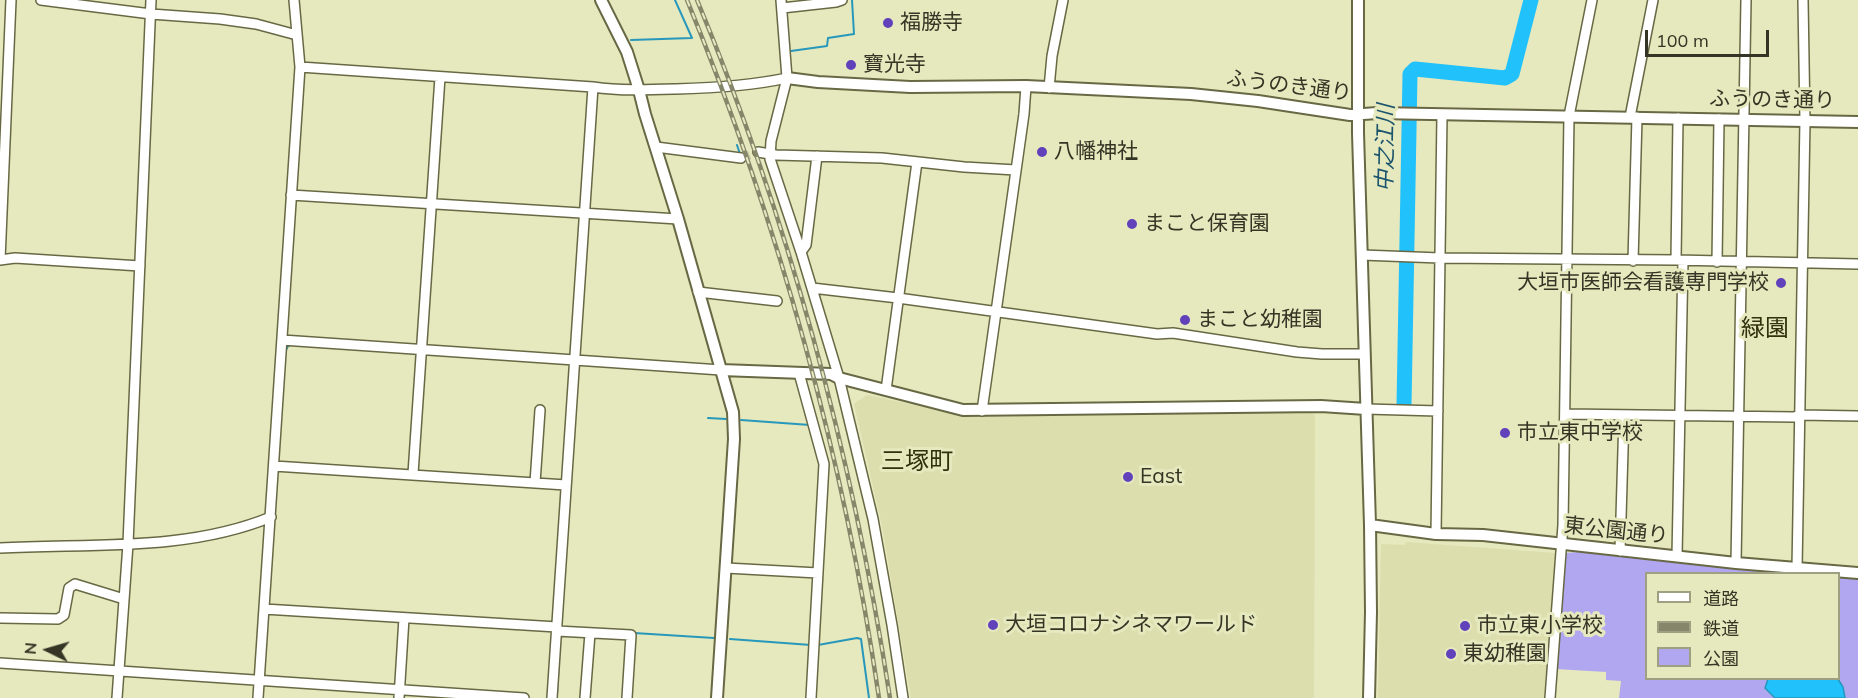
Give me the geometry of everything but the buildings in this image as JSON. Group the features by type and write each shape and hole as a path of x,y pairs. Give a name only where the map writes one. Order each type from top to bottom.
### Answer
{"street":[{"path":"11,0 0,260 15,258 140,266"},
{"path":"41,0 151,14 220,19 256,24 297,35"},
{"path":"117,698 128,544 151,0"},
{"path":"258,698 300,67 294,0"},
{"path":"601,0 627,52 733,412 717,698"},
{"path":"842,0 782,4 787,78 771,141 771,167 801,252 839,378 873,519 903,698"},
{"path":"1049,88 1052,56 1063,0"},
{"path":"1358,0 1358,114 1370,525 1369,698"},
{"path":"1550,698 1562,545 1569,116 1592,0"},
{"path":"1633,261 1633,117 1653,0"},
{"path":"1736,563 1746,0"},
{"path":"1797,568 1805,121 1803,0"},
{"path":"300,67 593,87 622,91 726,88 787,78"},
{"path":"413,474 440,77"},
{"name":"ふうのき通り","path":"787,78 910,87 1026,86 1191,94 1258,101 1350,115 1719,118 1858,122"},
{"path":"982,411 1026,86"},
{"path":"552,698 593,87"},
{"path":"1436,534 1442,115"},
{"path":"1677,556 1681,416 1678,118"},
{"path":"1717,262 1719,118"},
{"path":"656,147 741,158"},
{"path":"758,152 882,158 1016,170"},
{"path":"801,252 806,245 817,156"},
{"path":"886,390 917,162"},
{"path":"291,195 678,219"},
{"path":"1362,255 1858,264"},
{"path":"812,288 1157,334 1173,333 1297,352 1364,354"},
{"path":"698,292 777,301"},
{"path":"282,340 721,369 831,374 963,410 1310,406 1366,410 1438,411"},
{"path":"799,373 824,464 811,698"},
{"path":"535,483 540,410"},
{"path":"1564,414 1738,417 1858,416"},
{"path":"1620,551 1624,416"},
{"path":"274,466 566,485"},
{"path":"0,548 167,542 243,527 270,517"},
{"name":"東公園通り","path":"1370,525 1436,534 1482,536 1736,563 1858,573"},
{"path":"726,568 818,573"},
{"path":"0,618 58,619 64,615 69,588 75,584 124,599"},
{"path":"264,609 632,635 627,698"},
{"path":"399,694 404,618"},
{"path":"585,698 590,633"},
{"path":"0,663 260,681 399,694 524,698"}],"shaded area":[{"path":"867,395 971,417 1311,411 1315,416 1314,698 911,698 882,526 854,404"},
{"name":"市立東小学校","path":"1406,542 1555,553 1544,698 1378,698 1381,544 1405,545"}],"green space":[{"path":"1578,552 1803,572 1645,572 1645,680 1840,680 1840,576 1858,578 1858,698 1619,698 1621,681 1606,680 1606,672 1556,669 1564,553"}],"water":[{"path":"1768,680 1839,680 1845,698 1775,698 1765,688"}],"waterway":[{"path":"631,40 692,38 675,0"},
{"path":"791,51 827,46 828,38 854,34 852,0"},
{"name":"中之江川","path":"1404,405 1410,74 1415,69 1505,78 1512,74 1531,0"},
{"path":"737,145 740,154"},
{"path":"285,352 288,346 293,344"},
{"path":"708,418 726,419"},
{"path":"741,420 810,425"},
{"path":"634,633 714,638"},
{"path":"730,639 811,645"},
{"path":"818,645 861,639 869,698"},
{"path":"557,694 560,643"}],"tunnel":[{"path":"741,158 758,152"}],"railway":[{"path":"687,0 751,170 804,343 847,519 879,698"},
{"path":"697,0 761,170 814,343 857,519 890,698"}],"place":[{"name":"福勝寺","path":"888,23"},
{"name":"寶光寺","path":"851,65"},
{"name":"八幡神社","path":"1042,152"},
{"name":"まこと保育園","path":"1132,224"},
{"name":"大垣市医師会看護専門学校","path":"1781,283"},
{"name":"まこと幼稚園","path":"1185,320"},
{"name":"市立東中学校","path":"1505,433"},
{"name":"East","path":"1128,477"},
{"name":"大垣コロナシネマワールド","path":"993,625"},
{"name":"市立東小学校","path":"1465,626"},
{"name":"東幼稚園","path":"1451,654"}],"district":[{"name":"緑園","path":"1765,329"},
{"name":"三塚町","path":"917,462"}]}
